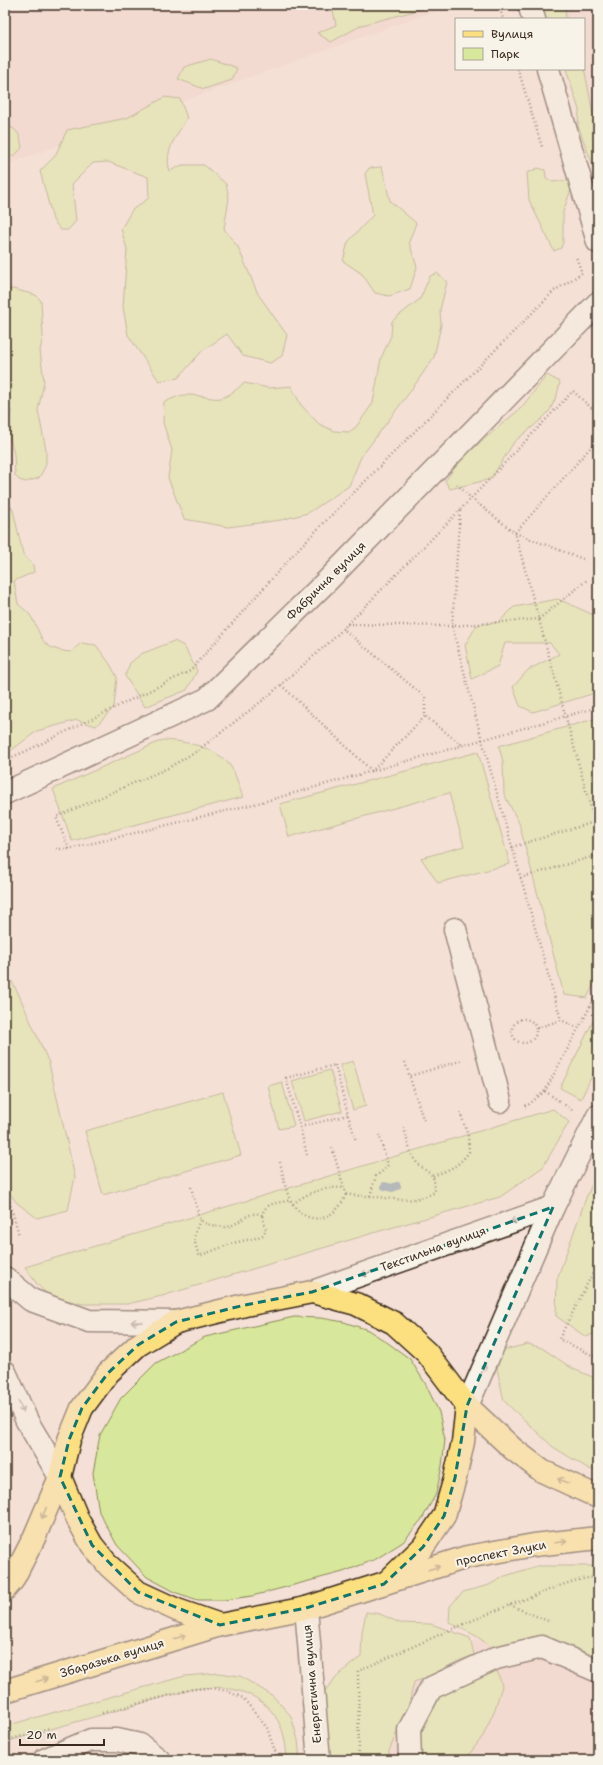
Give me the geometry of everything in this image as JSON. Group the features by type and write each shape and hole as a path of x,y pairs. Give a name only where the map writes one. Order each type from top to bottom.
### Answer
{"main road":[{"path":"5,1590 12,1581 34,1538 60,1477 69,1440 82,1408 108,1373 138,1345 176,1322 245,1304 312,1292 356,1304 394,1324 427,1353 467,1406 513,1449 542,1471 598,1497"},
{"path":"384,1584 423,1547 444,1516 455,1478 463,1442 467,1406"},
{"path":"60,1477 78,1520 92,1546 109,1566 138,1592 177,1610 220,1625"},
{"name":"проспект Злуки","path":"306,1608 467,1557 534,1545 598,1538"},
{"name":"Збаразька вулиця","path":"5,1691 220,1625 306,1608"}],"street":[{"path":"529,5 534,18"},
{"path":"548,70 598,242"},
{"name":"Фабрична вулиця","path":"5,793 207,699 328,580 598,302"},
{"path":"454,929 500,1101"},
{"path":"467,1406 553,1206 598,1116"},
{"name":"Текстильна вулиця","path":"312,1292 553,1206"},
{"path":"5,1278 31,1300 89,1321 176,1322"},
{"path":"5,1372 27,1421 60,1477"},
{"name":"Енергетична вулиця","path":"306,1608 319,1760"},
{"path":"410,1760 409,1730 431,1688 496,1658 542,1647 598,1671"},
{"path":"44,1760 91,1740 117,1740 140,1745 159,1760"}],"path":[{"path":"499,5 504,18"},
{"path":"518,70 542,149"},
{"path":"5,760 190,671 300,547 554,291 582,273 574,251"},
{"path":"69,849 56,817 168,768 197,751 281,686 332,640 342,628 460,510 573,391 598,414"},
{"path":"515,533 598,438"},
{"path":"471,498 515,533 583,559"},
{"path":"460,510 452,626 520,878 561,1020"},
{"path":"515,533 596,821 598,834"},
{"path":"346,624 452,626 539,619 587,580"},
{"path":"342,628 425,697 425,716 372,771"},
{"path":"281,686 372,771"},
{"path":"56,849 69,849 266,801 598,707"},
{"path":"425,716 462,746"},
{"path":"512,847 596,821"},
{"path":"520,878 598,855"},
{"path":"574,1112 544,1091 598,992"},
{"path":"520,1019 530,1020 537,1028 535,1038 528,1044 518,1043 511,1035 512,1025 520,1019"},
{"path":"537,1028 561,1020 578,1028"},
{"path":"410,1076 486,1053"},
{"path":"405,1062 424,1122"},
{"path":"307,1155 286,1078 335,1065 356,1141"},
{"path":"433,1176 452,1169 461,1163 469,1152 468,1136 460,1112"},
{"path":"300,1127 348,1115"},
{"path":"346,1194 396,1200 416,1200 425,1198 435,1192 435,1182 433,1176 431,1172 421,1167 414,1159 404,1128"},
{"path":"370,1196 376,1176 388,1165 379,1135"},
{"path":"280,1162 290,1200 302,1214 319,1219 337,1210 343,1204 346,1194 332,1148"},
{"path":"5,1186 19,1235"},
{"path":"191,1187 200,1220 204,1223 227,1227 251,1215 257,1213 262,1215"},
{"path":"293,1204 310,1193 344,1188"},
{"path":"200,1220 194,1230 194,1239 199,1256 211,1250 263,1235 266,1230 262,1215 264,1209 268,1205 290,1200"},
{"path":"598,1263 559,1339 598,1358"},
{"path":"359,1760 358,1671 509,1605 560,1586 598,1577"},
{"path":"97,1714 193,1689 211,1688 227,1690 243,1698 267,1728 278,1760"},
{"path":"5,1740 51,1727"}],"highlighted area":[{"path":"553,1207 467,1406 455,1478 444,1516 423,1547 384,1584 306,1608 220,1625 138,1592 92,1545 60,1477 69,1440 82,1408 108,1373 138,1345 176,1322 245,1305 312,1292"}],"shaded area":[{"path":"5,5 468,5 424,15 5,165"},
{"path":"550,5 598,5 598,180 567,70 585,70 585,18 553,18"},
{"path":"518,1621 598,1654 598,1760 372,1760 371,1686"}],"green space":[{"path":"332,5 424,5 422,9 362,25 331,42 317,33 336,25"},
{"path":"538,5 565,5 566,18 543,18"},
{"path":"211,59 237,68 232,80 204,89 178,79 184,67"},
{"path":"566,70 585,70 593,114 598,126 598,179 578,126 579,110"},
{"path":"165,97 180,99 187,118 172,143 168,157 170,171 182,165 204,165 226,184 229,198 224,229 238,247 258,294 287,335 282,356 270,363 243,356 227,334 202,351 178,378 159,381 128,335 123,307 127,249 121,229 132,210 149,198 148,177 108,162 93,163 72,184 76,221 68,230 61,230 53,220 40,171 55,156 67,130 127,118"},
{"path":"5,124 13,128 18,133 22,148 15,155 6,157"},
{"path":"382,167 390,201 416,223 409,242 417,267 410,289 389,296 375,293 362,274 343,261 348,242 373,215 365,174 369,168"},
{"path":"538,168 545,170 546,178 553,182 567,180 573,184 563,212 563,242 561,248 554,251 529,200 527,173"},
{"path":"437,273 447,282 440,310 441,325 434,357 361,457 349,486 308,513 281,520 228,527 184,519 168,478 172,450 163,423 164,402 185,395 222,398 244,383 269,388 291,386 301,405 319,424 334,431 349,432 356,427 373,403 381,358 391,336 392,321 420,299 430,276"},
{"path":"13,289 36,295 41,301 43,336 40,351 44,382 38,410 46,450 46,465 39,478 26,482 19,480 15,475 14,454 9,435 11,410 5,405 5,290"},
{"path":"547,375 560,382 557,395 550,410 543,418 514,442 491,479 450,489 445,481 463,457 521,408"},
{"path":"5,497 13,510 23,554 33,565 34,572 14,581 18,604 30,615 40,636 47,645 71,652 81,643 96,645 110,664 117,677 114,707 96,726 77,720 37,731 5,755"},
{"path":"558,599 598,617 598,692 533,712 520,706 513,687 528,670 559,654 550,643 505,643 498,666 472,679 465,645 477,625 499,622 514,607"},
{"path":"174,641 184,646 197,671 187,690 145,707 125,676 130,663 141,654"},
{"path":"598,718 598,976 587,998 564,995 519,823 504,794 503,762 499,746"},
{"path":"163,740 200,746 218,754 231,767 243,797 72,841 53,789"},
{"path":"478,752 510,864 438,883 421,858 464,846 449,793 289,837 280,804"},
{"path":"5,969 18,993 49,1063 75,1177 68,1210 37,1218 17,1203 5,1188"},
{"path":"598,1011 598,1063 581,1099 560,1088"},
{"path":"353,1061 366,1106 353,1110 340,1065"},
{"path":"330,1070 342,1111 304,1121 292,1081"},
{"path":"282,1082 294,1126 279,1129 268,1086"},
{"path":"223,1092 241,1155 103,1195 85,1131"},
{"path":"553,1109 569,1122 543,1167 500,1197 162,1296 127,1304 83,1304 49,1296 37,1284 25,1267"},
{"path":"598,1170 598,1332 586,1337 556,1316 557,1279 586,1198"},
{"path":"294,1317 321,1318 344,1322 368,1330 410,1359 425,1383 439,1412 445,1440 442,1466 436,1494 422,1519 403,1542 376,1559 343,1572 252,1596 224,1600 198,1600 177,1593 147,1577 117,1545 99,1512 93,1473 100,1435 121,1398 156,1363 205,1337"},
{"path":"528,1344 542,1348 573,1369 598,1379 598,1471 589,1469 553,1447 504,1401 497,1369 500,1351"},
{"path":"537,1566 591,1566 598,1568 598,1666 580,1660 563,1643 532,1637 496,1651 478,1637 449,1622 450,1606 463,1592 489,1585 505,1576"},
{"path":"366,1612 380,1614 400,1623 431,1624 470,1638 474,1655 414,1682 409,1704 389,1751 389,1760 318,1760 318,1701 321,1695 337,1677 361,1657 362,1632"},
{"path":"496,1667 502,1686 495,1709 483,1736 465,1760 421,1760 417,1710 443,1689"},
{"path":"219,1673 240,1676 273,1696 291,1716 298,1740 300,1760 287,1760 285,1740 282,1730 271,1710 251,1695 227,1688 214,1687 189,1690 5,1742 5,1726 185,1676"}],"waterway":[{"path":"385,1186 392,1188 397,1186"}]}
